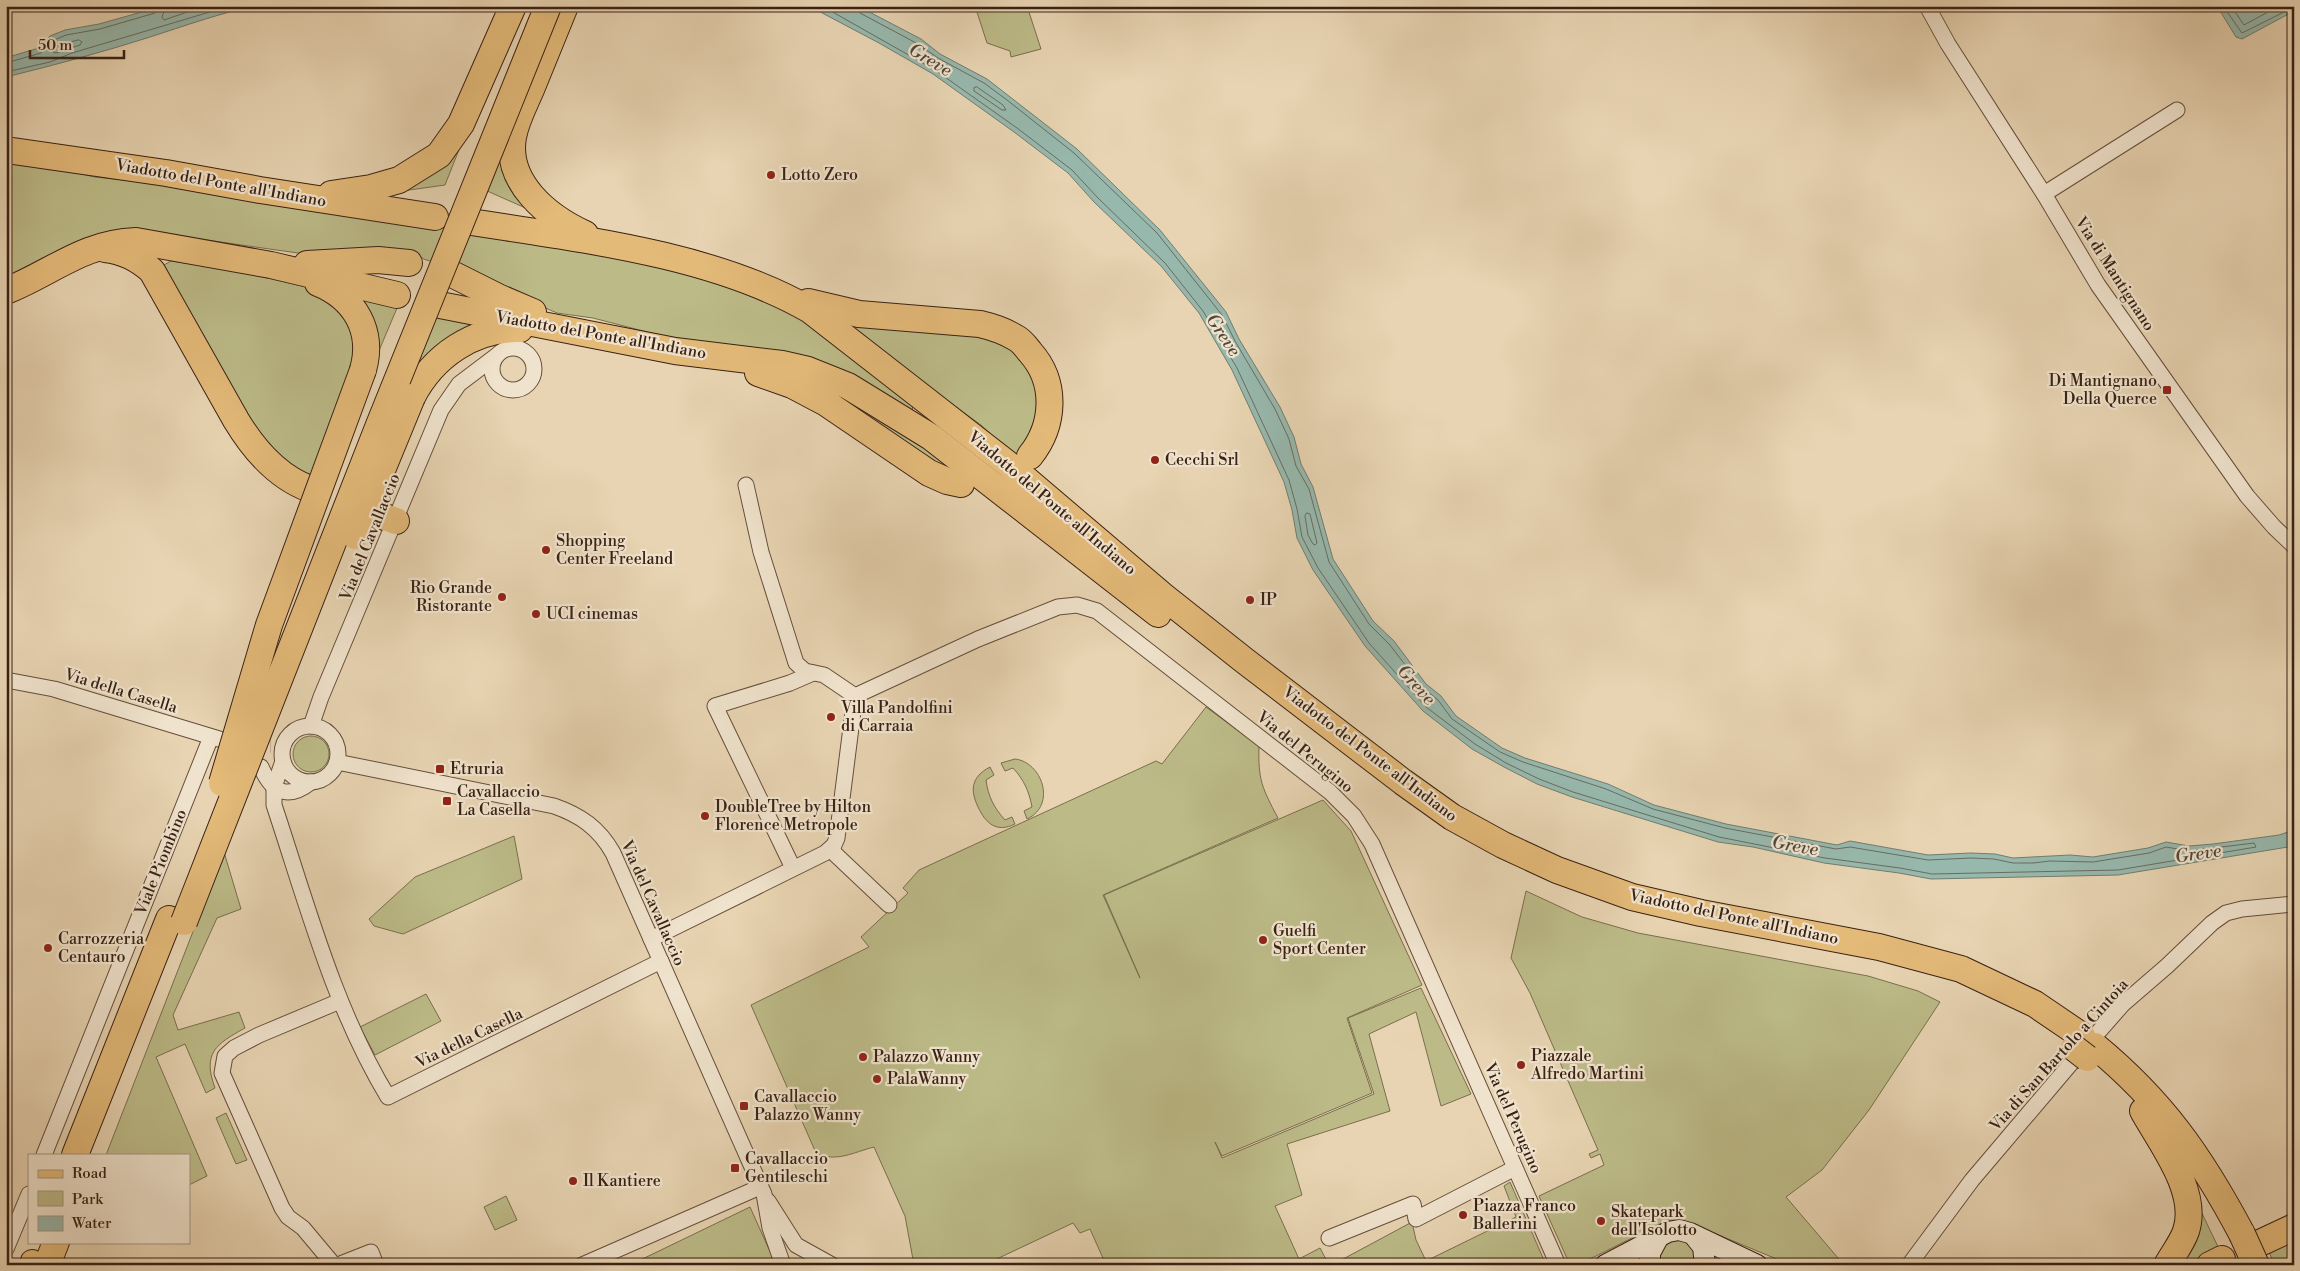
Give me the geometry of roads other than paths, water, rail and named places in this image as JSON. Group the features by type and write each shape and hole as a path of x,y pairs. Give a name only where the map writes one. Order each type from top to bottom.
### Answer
{"highway":[{"path":"302,197 363,190 399,180 439,156 461,124 513,6"},
{"path":"222,783 530,6"},
{"path":"221,827 379,425 548,6"},
{"path":"565,6 516,126 512,148 516,171 522,183 550,214 608,244"},
{"name":"Viadotto del Ponte all'Indiano","path":"6,150 166,173 302,197 435,217"},
{"name":"Viadotto del Ponte all'Indiano","path":"471,222 608,244 675,259 742,279 784,295 835,328 1009,465 1178,608 1346,739 1452,817 1503,845 1557,870 1632,897 1693,912 1880,947 1961,969 2034,1004 2143,1111 2176,1152 2237,1253"},
{"path":"6,291 39,276 89,249 119,241 136,241 271,265 397,296"},
{"path":"89,249 120,251 132,256 152,271 251,444 279,472 310,489"},
{"path":"271,265 331,264 378,260 409,264"},
{"path":"92,1154 176,920 222,783 268,625 363,370 367,350 366,339 359,319 349,304 330,289 271,265"},
{"name":"Viadotto del Ponte all'Indiano","path":"454,275 498,298 538,314 671,339 808,370 848,386 914,426 1327,746 1440,827 1482,851 1562,888 1628,912 1700,929 1882,963 1946,982 1983,996 2126,1072 2172,1121 2218,1190 2237,1253"},
{"path":"6,301 39,276"},
{"path":"784,295 830,309 859,314 980,324 996,328 1018,339 1040,366 1048,385 1051,404 1050,416 1043,436 1030,456"},
{"name":"Viadotto del Ponte all'Indiano","path":"440,305 675,352 763,360"},
{"path":"75,1154 176,920 286,698 412,397 426,374 438,361 458,346 481,335 502,330 518,329 598,337"},
{"path":"675,352 758,373 792,385 826,403 929,473 960,484"},
{"path":"371,512 396,521"},
{"path":"2143,1111 2183,1183 2189,1202 2185,1233 2166,1263"},
{"path":"2237,1253 2294,1227"},
{"path":"36,1260 54,1244"}],"street":[{"name":"Via di Mantignano","path":"1927,6 1948,44 2044,194 2098,285 2247,496 2274,527 2294,546"},
{"path":"2044,194 2177,110"},
{"name":"Via del Cavallaccio","path":"311,726 323,690 396,521 441,410 459,384 508,348 522,349 532,359 534,373 527,385 514,391 500,387 492,375 476,372"},
{"path":"492,375 493,362 496,356"},
{"path":"651,939 832,848 837,838 855,696 824,675 805,671 796,663 772,591 746,486"},
{"name":"Via del Perugino","path":"855,696 978,639 1058,607 1077,605 1097,611 1330,792 1359,823 1372,844 1558,1265"},
{"path":"793,868 714,706 790,683 813,673"},
{"name":"Via della Casella","path":"7,681 54,689 216,738"},
{"path":"274,787 280,791 292,792 327,776 337,762 338,749 333,737 323,729 304,726 278,745 290,774 296,778 311,782"},
{"name":"Viale Piombino","path":"44,1154 216,738"},
{"name":"Via della Casella","path":"283,761 274,787 274,805 340,1001 367,1062 388,1097 661,961"},
{"name":"Via del Cavallaccio","path":"337,762 546,804 576,815 592,826 607,843 762,1190 770,1228 783,1265"},
{"name":"Via della Casella","path":"261,767 268,781 274,787"},
{"path":"832,848 835,854 889,905"},
{"name":"Via di San Bartolo a Cintoia","path":"1909,1265 1972,1180 2082,1050 2124,1004 2220,917 2242,909 2294,904"},
{"path":"334,1265 303,1228 288,1217 282,1208 222,1073 222,1066 225,1056 234,1048 259,1035 340,1001"},
{"path":"1329,1238 1413,1204 1416,1219 1515,1168"},
{"path":"592,1263 762,1190 796,1245 831,1264"},
{"path":"6,1249 28,1196"},
{"path":"1605,1265 1674,1231 1685,1231 1757,1265"},
{"path":"1695,1236 1703,1247 1705,1265"},
{"path":"1650,1265 1650,1252 1658,1238"},
{"path":"338,1265 371,1252 376,1265"},
{"path":"809,1265 831,1264"}],"water":[{"path":"163,6 253,6 214,16 132,43 6,77 6,56 39,48 50,36 65,30 99,24"},
{"name":"Greve","path":"809,6 858,6 921,39 940,54 987,79 1077,149 1160,230 1226,312 1239,339 1280,407 1294,437 1301,464 1313,487 1333,559 1373,621 1394,641 1426,684 1441,696 1456,716 1502,748 1525,758 1608,784 1654,805 1726,824 1837,845 1850,841 1928,855 1971,853 1995,854 2013,858 2070,855 2093,857 2148,848 2166,842 2189,846 2213,844 2279,835 2294,830 2294,846 2118,875 1931,879 1824,863 1753,847 1718,842 1572,797 1537,784 1472,749 1423,711 1365,646 1313,570 1297,538 1284,482 1232,370 1199,313 1161,266 1094,202 1068,173 1014,132 933,74"},
{"path":"2217,6 2294,6 2294,11 2242,39 2236,37"}],"tunnel":[{"path":"247,745 271,745"}],"place":[{"name":"Lotto Zero","path":"771,175"},
{"name":"Di Mantignano Della Querce","path":"2167,390"},
{"name":"Cecchi Srl","path":"1155,460"},
{"name":"Shopping Center Freeland","path":"546,550"},
{"name":"Rio Grande Ristorante","path":"502,597"},
{"name":"IP","path":"1250,600"},
{"name":"UCI cinemas","path":"536,614"},
{"name":"Villa Pandolfini di Carraia","path":"831,717"},
{"name":"Etruria","path":"440,769"},
{"name":"Cavallaccio La Casella","path":"447,801"},
{"name":"DoubleTree by Hilton Florence Metropole","path":"705,816"},
{"name":"Guelfi Sport Center","path":"1263,940"},
{"name":"Carrozzeria Centauro","path":"48,948"},
{"name":"Palazzo Wanny","path":"863,1057"},
{"name":"Piazzale Alfredo Martini","path":"1521,1065"},
{"name":"PalaWanny","path":"877,1079"},
{"name":"Cavallaccio Palazzo Wanny","path":"744,1106"},
{"name":"Cavallaccio Gentileschi","path":"735,1168"},
{"name":"Il Kantiere","path":"573,1181"},
{"name":"Piazza Franco Ballerini","path":"1463,1215"},
{"name":"Skatepark dell'Isolotto","path":"1601,1221"}]}
